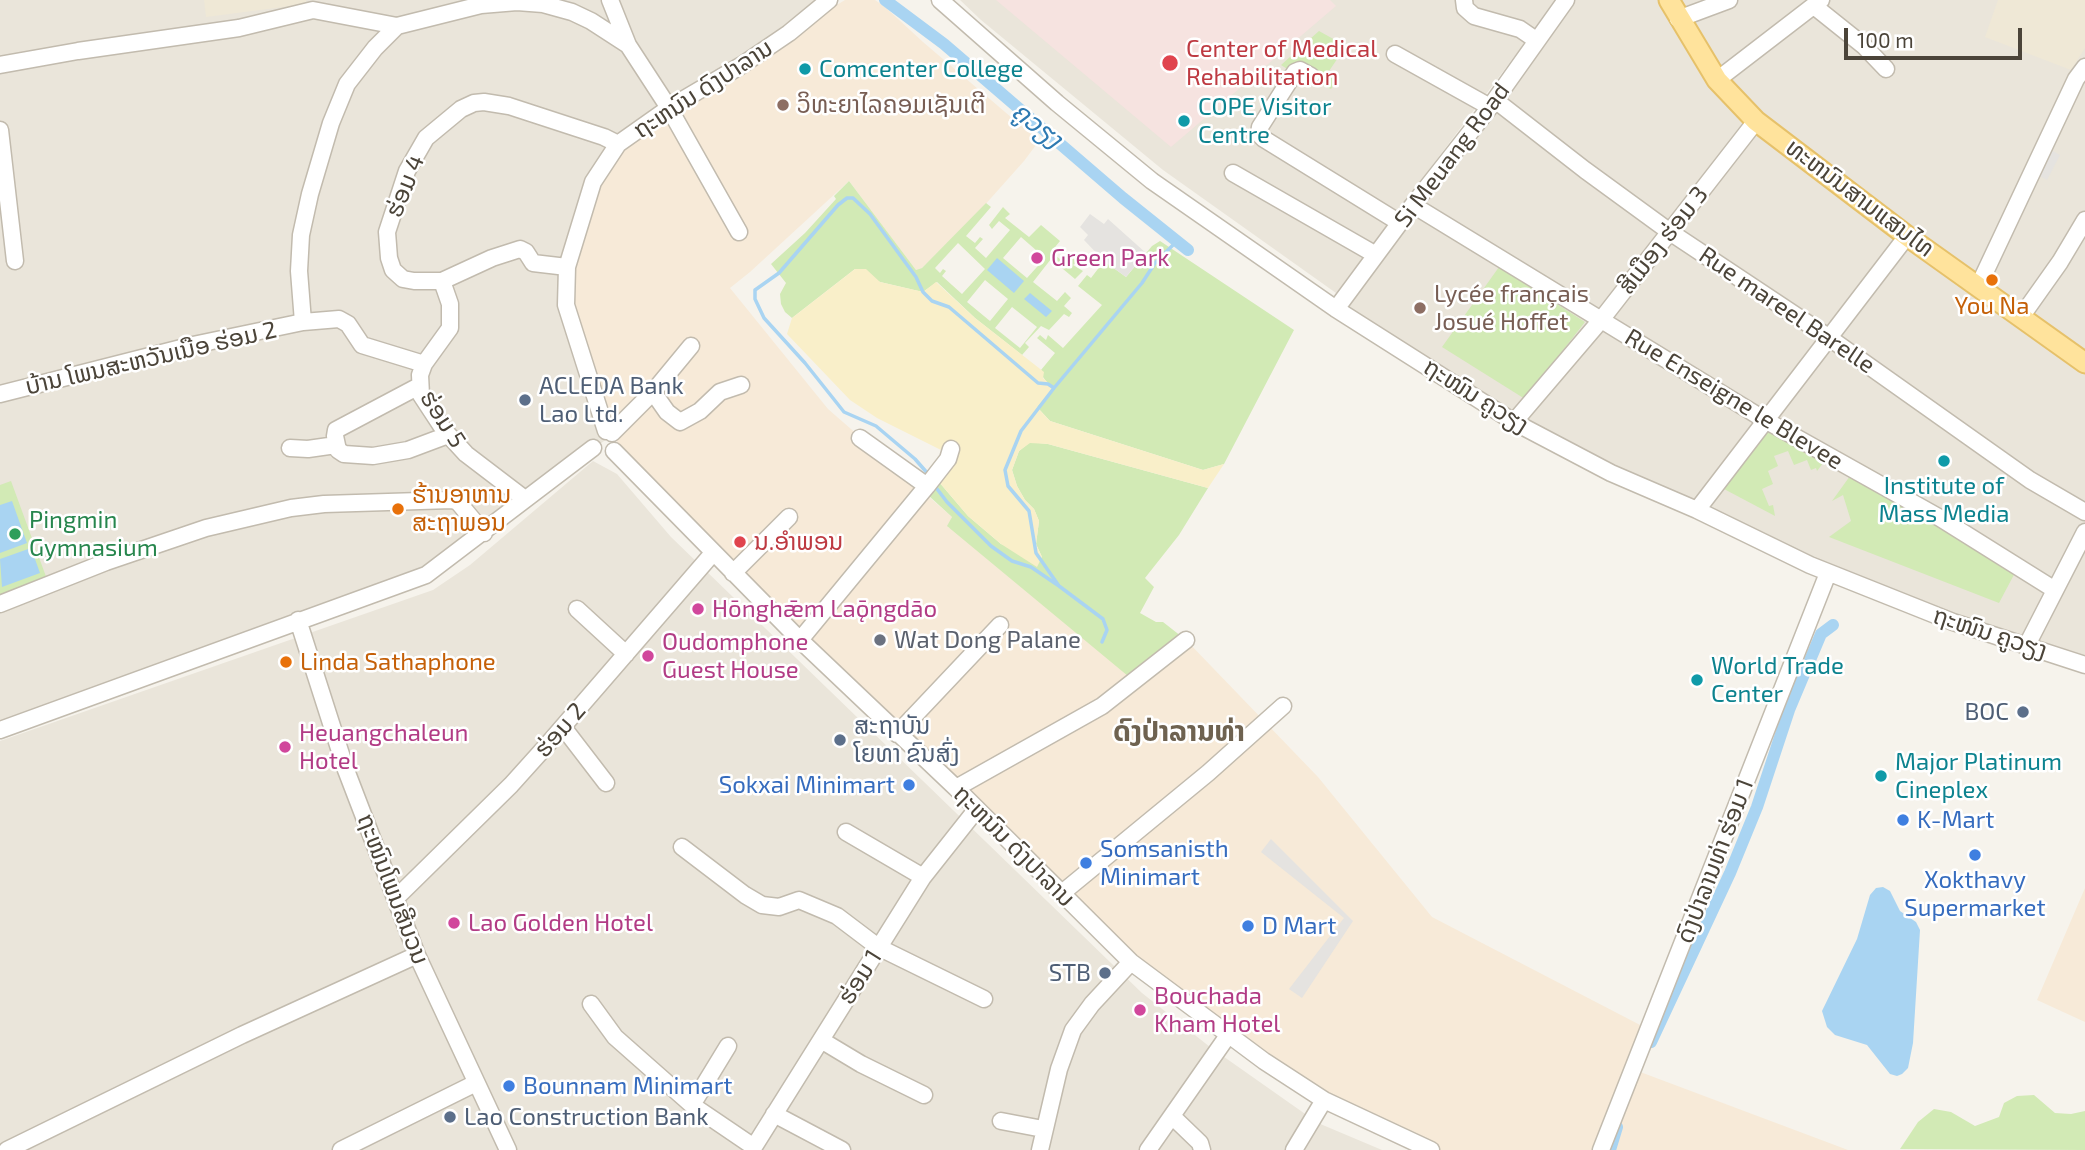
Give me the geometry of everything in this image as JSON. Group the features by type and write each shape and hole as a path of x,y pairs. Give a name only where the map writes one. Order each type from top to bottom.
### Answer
{"main road":[{"name":"ທະຫນົນສາມແສນໄທ","path":"1669,0 1717,80 1756,121 1907,236 2085,363"}],"street":[{"path":"610,0 628,45 669,108 739,232"},
{"name":"ຖະຫນົນ ດົງປາລານ","path":"609,432 566,304 567,267 593,182 618,144 669,108 742,65 789,33 829,0"},
{"name":"ຖະໜົນ ຄູວຽງ","path":"940,0 1057,103 1153,181 1336,309 1514,422 1611,473 1697,510 1828,573 1953,622 2085,665"},
{"path":"1464,0 1465,8 1474,16 1520,29 1536,40"},
{"name":"Si Meuang Road","path":"1336,309 1492,103 1566,0"},
{"path":"1678,19 1729,0"},
{"path":"0,65 239,28 313,5 397,26 481,5 517,2 543,4 572,12 628,45"},
{"path":"1717,80 1818,3 1886,69"},
{"path":"303,322 299,271 301,235 331,123 347,84 375,48 397,26"},
{"name":"Rue mareel Barelle","path":"1395,54 1492,103 1670,232 1828,337 2030,480 2085,512"},
{"path":"1979,285 2076,79 2085,67"},
{"path":"1311,76 1300,70 1295,72 1260,127 1259,134 1400,223"},
{"name":"ຮ່ອມ 4","path":"442,281 403,279 393,270 387,243 387,232 407,171 426,138 438,126 474,103 496,103 604,137 618,144"},
{"name":"ສີເມືອງ ຮ່ອມ 3","path":"1514,422 1601,320 1756,121"},
{"path":"0,130 15,261"},
{"path":"1233,173 1376,256"},
{"name":"Rue Enseigne le Blevee","path":"1413,205 1765,420 1940,518 2055,590"},
{"path":"2021,317 2060,262 2085,219"},
{"path":"1697,510 1907,236"},
{"path":"442,281 492,258 520,249 526,252 533,263 567,267"},
{"name":"ຮ່ອມ 5","path":"442,281 452,319 450,328 424,364 419,386 421,395 448,436 466,454 525,499"},
{"name":"ບ້ານ ໂພນສະຫວັນເນືອ ຮ່ອມ 2","path":"0,394 193,345 303,322 339,319 348,324 359,344 424,364"},
{"path":"609,432 617,442 614,451 604,456 598,454 592,441 596,435 609,432 653,392 691,345"},
{"path":"653,392 667,412 680,422 700,411 720,392 741,385"},
{"path":"419,386 339,428 335,436 336,445 344,454 373,456 408,450 448,436"},
{"path":"860,438 928,485"},
{"path":"290,448 308,449 336,445"},
{"path":"0,730 426,575 593,448"},
{"path":"800,640 928,485 948,459 951,449"},
{"name":"ຖະຫນົນ ດົງປາລານ","path":"614,451 800,640 956,788 1131,962 1264,1061 1324,1100 1431,1150"},
{"path":"0,604 106,562 192,533 291,508 324,504 452,500 458,502 484,533"},
{"path":"733,573 789,517"},
{"path":"2027,645 2085,532"},
{"name":"ຮ່ອມ 2","path":"396,898 511,785 713,554"},
{"name":"ດົງປ່າລານທ່າ ຮ່ອມ 1","path":"1601,1150 1828,573"},
{"path":"577,609 626,654"},
{"name":"ຖະໜົນໂພນສີນວນ","path":"298,621 346,769 417,955 508,1150"},
{"path":"898,734 1000,625"},
{"path":"956,788 1102,706 1186,640"},
{"path":"1062,893 1208,773 1283,706"},
{"path":"563,727 606,783"},
{"name":"ຮ່ອມ 1","path":"752,1148 923,877 976,810"},
{"path":"846,832 923,877"},
{"path":"682,847 762,905 779,907 799,900 837,916 878,947 984,999"},
{"path":"7,1150 242,1035 417,955"},
{"path":"1040,1150 1065,1047 1073,1030 1092,1004 1131,962"},
{"path":"591,1004 615,1037 692,1105 752,1148"},
{"path":"1148,1150 1229,1034"},
{"path":"821,1040 861,1064 924,1095"},
{"path":"692,1105 728,1046"},
{"path":"341,1150 476,1083"},
{"path":"1294,1150 1324,1100"},
{"path":"774,1114 842,1150"},
{"path":"1173,1117 1200,1143 1202,1150"},
{"path":"1001,1121 1043,1129"}],"shaded area":[{"path":"0,0 829,0 612,435 426,575 0,730"},
{"path":"204,0 306,0 306,4 206,17"},
{"path":"845,0 875,0 885,7 1039,141 975,216 922,268 916,270 849,181 730,288 828,409 952,517 948,527 1186,640 1318,777 1432,917 1644,1027 1627,1067 1848,1150 1421,1150 1400,1141 1133,967 659,499 612,435 573,329 569,256 617,144"},
{"path":"960,0 1557,0 1336,293 1163,170"},
{"name":"Center of Medical Rehabilitation","path":"996,0 1330,0 1336,6 1171,147"},
{"path":"1570,0 2085,0 2085,673 1953,622 1611,473 1336,309"},
{"path":"1998,0 2085,0 2085,48 2071,70 1985,37"},
{"path":"2049,149 2060,155 2047,180 2036,174"},
{"path":"1090,214 1104,224 1108,219 1146,253 1126,277 1104,261 1084,240 1088,235 1080,227"},
{"path":"593,461 617,474 671,537 1142,993 1210,1047 1318,1123 1382,1150 0,1150 0,741 433,590 470,565"},
{"path":"1271,839 1353,921 1302,998 1289,989 1344,918 1261,852"},
{"path":"2085,888 2085,1022 2037,1000"}],"green space":[{"path":"1319,31 1346,46 1327,74 1337,81 1331,89 1316,83 1314,86 1281,65"},
{"path":"849,181 916,270 922,268 986,203 991,207 966,236 975,243 980,237 983,239 975,248 986,258 1010,230 999,221 992,229 989,225 1003,207 1010,214 1005,218 1029,237 1041,225 1060,241 1051,252 1065,263 1072,255 1078,261 1073,265 1083,271 1075,279 1051,259 1033,282 1057,301 1065,292 1071,298 1064,306 1072,313 1069,317 1064,314 1049,330 1041,326 1025,343 1029,347 1022,355 975,318 937,282 923,292 880,282 855,269 792,318 781,304 780,294 786,283 771,264 805,233 836,199 834,196","holes":["1021,237 1045,258 1027,278 1003,258","958,243 985,269 962,294 942,276 946,271 943,269 940,273 935,268","985,280 1008,299 990,321 967,302","1012,307 1037,327 1020,348 995,328"]},
{"path":"1160,241 1294,330 1224,464 1203,470 1050,421 1037,407 1048,384 1041,370 1055,353 1037,338 1040,335 1046,340 1048,335 1063,348 1102,305 1078,286 1087,275 1091,278 1104,261 1126,277 1152,246"},
{"path":"1499,267 1585,322 1525,399 1442,347"},
{"path":"1765,426 1827,458 1817,471 1816,468 1811,470 1807,460 1794,465 1788,451 1774,456 1778,466 1768,471 1773,484 1762,489 1769,506 1773,505 1775,516 1724,489"},
{"path":"1030,442 1048,444 1208,488 1179,535 1145,578 1154,587 1140,613 1156,622 1163,622 1186,640 1134,681 947,526 952,517 929,496 939,482 968,516 1001,544 1042,557 1036,544 1039,521 1034,509 1017,486 1012,470 1019,451"},
{"path":"1850,476 2017,569 1999,603 1829,537 1851,521 1843,495 1832,501"},
{"name":"Pingmin Gymnasium","path":"11,481 48,582 0,602 0,485"},
{"path":"2034,1095 2055,1113 2085,1111 2085,1150 1900,1149 1918,1122 1934,1109 1951,1112 1975,1126 1999,1117 2004,1103 2017,1096"}],"sand":[{"path":"855,269 866,269 880,282 923,292 936,282 975,318 1044,372 1043,378 1054,388 1037,407 1050,421 1203,470 1224,464 1208,488 1048,444 1030,443 1019,451 1012,470 1017,486 1034,509 1039,521 1036,544 1042,557 1037,567 1001,544 968,516 939,482 955,457 877,418 850,400 787,334 792,318"}],"water":[{"path":"997,258 1024,281 1014,293 987,270"},
{"path":"1030,293 1052,311 1046,317 1024,299"},
{"path":"12,501 27,543 0,553 0,505"},
{"path":"31,548 40,573 2,587 0,559"},
{"path":"1883,887 1890,891 1900,911 1916,922 1920,930 1913,1043 1908,1068 1897,1076 1890,1074 1867,1045 1835,1035 1827,1027 1822,1011 1857,939 1870,895 1876,888"}],"waterway":[{"name":"ຄູວຽງ","path":"885,0 944,44 1123,198 1188,250"},
{"path":"929,475 915,459 876,426 844,412 764,318 755,299 755,290 779,273 847,198 853,198 870,214 916,277 923,292 932,301 949,307 1038,383 1054,388 1021,431 1005,470 1008,486 1029,511 1036,553 1059,586 1103,619 1107,630 1102,642"},
{"path":"1054,388 1142,283 1155,263 1177,241"},
{"path":"934,485 947,502 991,546 1012,561 1031,567 1059,586"},
{"path":"1651,1042 1730,873 1757,807 1789,710 1821,634 1833,625"},
{"path":"1610,1150 1617,1127"}],"place":[{"name":"Center of Medical Rehabilitation","path":"1170,63"},
{"name":"Comcenter College","path":"805,69"},
{"name":"ວິທະຍາໄລຄອມເຊັນເຕີ","path":"783,105"},
{"name":"COPE Visitor Centre","path":"1184,121"},
{"name":"Green Park","path":"1037,258"},
{"name":"You Na","path":"1992,280"},
{"name":"Lycée français Josué Hoffet","path":"1420,308"},
{"name":"ACLEDA Bank Lao Ltd.","path":"525,400"},
{"name":"Institute of Mass Media","path":"1944,461"},
{"name":"ຮ້ານອາຫານ ສະຖາພອນ","path":"398,509"},
{"name":"Pingmin Gymnasium","path":"15,534"},
{"name":"ນ.ອຳພອນ","path":"740,542"},
{"name":"Hōnghǣm Laǭngdāo","path":"698,609"},
{"name":"Wat Dong Palane","path":"880,640"},
{"name":"Oudomphone Guest House","path":"648,656"},
{"name":"Linda Sathaphone","path":"286,662"},
{"name":"World Trade Center","path":"1697,680"},
{"name":"BOC","path":"2023,712"},
{"name":"ສະຖາບັນ ໂຍທາ ຂົນສົ່ງ","path":"840,740"},
{"name":"Heuangchaleun Hotel","path":"285,747"},
{"name":"Major Platinum Cineplex","path":"1881,776"},
{"name":"Sokxai Minimart","path":"909,785"},
{"name":"K-Mart","path":"1903,820"},
{"name":"Xokthavy Supermarket","path":"1975,855"},
{"name":"Somsanisth Minimart","path":"1086,863"},
{"name":"Lao Golden Hotel","path":"454,923"},
{"name":"D Mart","path":"1248,926"},
{"name":"STB","path":"1105,973"},
{"name":"Bouchada Kham Hotel","path":"1140,1010"},
{"name":"Bounnam Minimart","path":"509,1086"},
{"name":"Lao Construction Bank","path":"450,1117"}],"district":[{"name":"ດົງປ່າລານທ່າ","path":"1179,732"}]}
